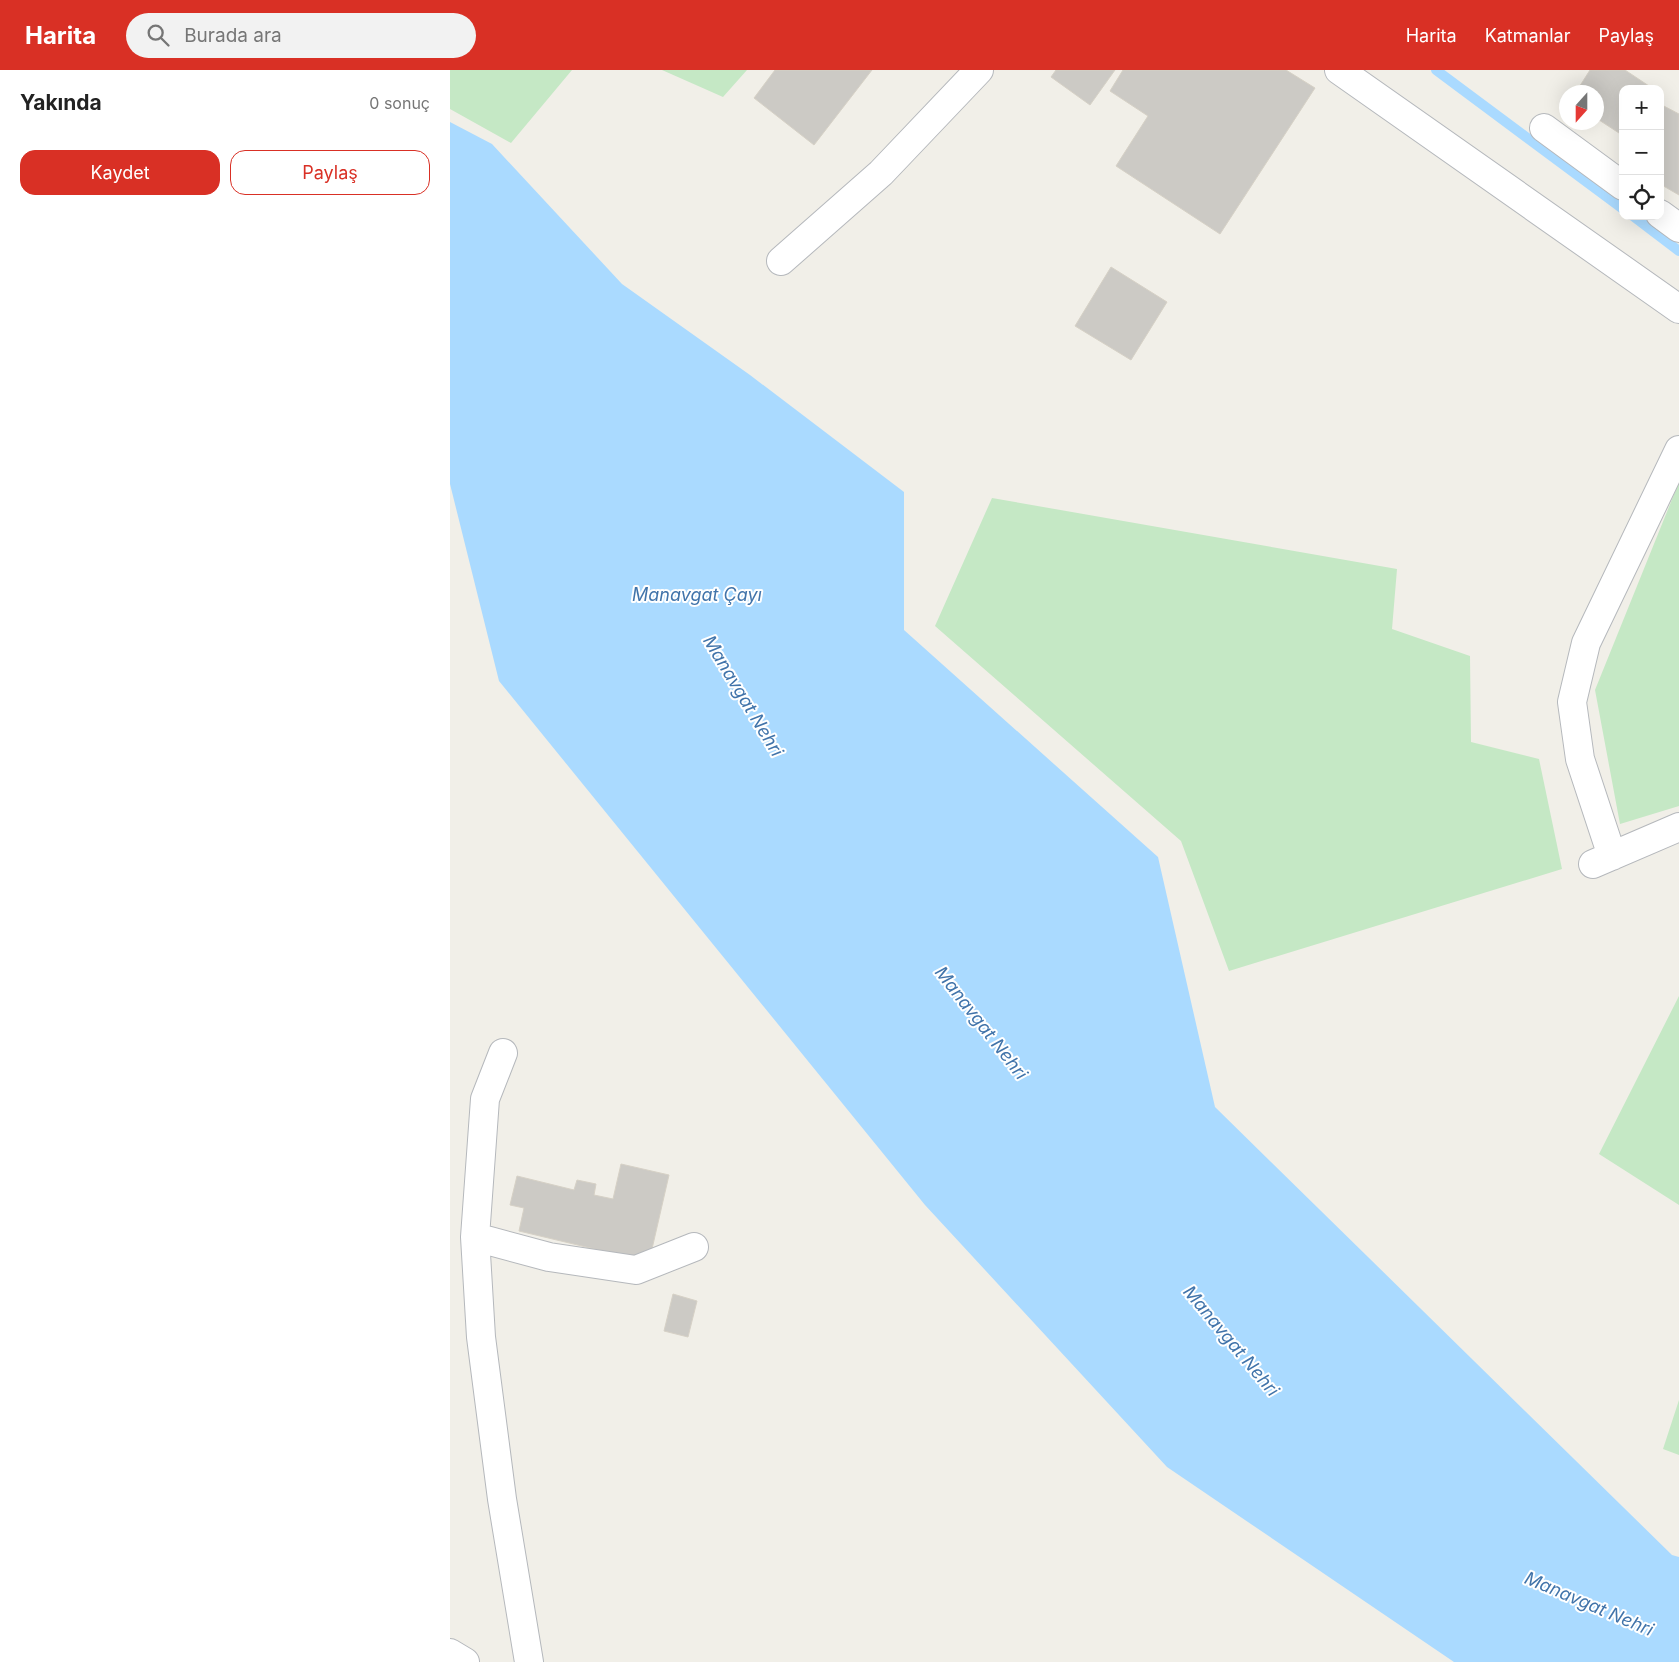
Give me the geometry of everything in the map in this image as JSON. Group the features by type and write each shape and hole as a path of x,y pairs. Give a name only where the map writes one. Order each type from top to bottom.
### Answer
{"street":[{"path":"781,261 881,173 978,70"},
{"path":"1339,70 1679,309"},
{"path":"1544,128 1619,183"},
{"path":"1664,217 1679,228"},
{"path":"1679,450 1586,642 1572,702 1580,759 1602,860 1679,827"},
{"path":"503,1053 485,1099 475,1237 483,1356 502,1500 529,1662"},
{"path":"475,1237 549,1257 636,1270 694,1247"},
{"path":"450,1653 465,1662"}],"green space":[{"path":"450,70 572,70 511,143 450,109"},
{"path":"662,70 747,70 723,97"},
{"path":"1679,482 1679,806 1620,824 1595,690"},
{"path":"992,498 1397,569 1392,629 1470,656 1471,742 1539,759 1562,869 1229,971 1181,841 935,626"},
{"path":"1679,996 1679,1205 1599,1154"},
{"path":"1679,1400 1679,1455 1663,1449"}],"water":[{"name":"Manavgat Çayı","path":"450,122 492,144 622,284 750,375 904,492 904,630 1158,857 1215,1107 1672,1555 1679,1557 1679,1662 1454,1662 1167,1467 925,1205 499,681 450,484"}],"building":[{"path":"775,70 872,70 814,145 754,98"},
{"path":"1056,70 1115,70 1090,105 1051,77"},
{"path":"1123,70 1286,70 1315,88 1220,234 1116,166 1148,116 1110,91"},
{"path":"1590,70 1625,70 1648,85 1619,85 1619,133 1604,123 1604,85 1580,85"},
{"path":"1664,106 1679,114 1679,195 1664,186"},
{"path":"1111,267 1167,302 1131,360 1075,326"},
{"path":"621,1164 669,1175 649,1262 519,1231 524,1208 510,1205 517,1176 574,1190 577,1180 596,1184 594,1195 613,1199"},
{"path":"673,1294 697,1301 688,1337 664,1331"}],"waterway":[{"path":"1436,70 1619,206"},
{"path":"1638,220 1679,251"}],"water label":[{"name":"Manavgat Nehri","path":"743,696"},
{"name":"Manavgat Nehri","path":"981,1023"},
{"name":"Manavgat Nehri","path":"1231,1341"},
{"name":"Manavgat Nehri","path":"1589,1604"}]}
